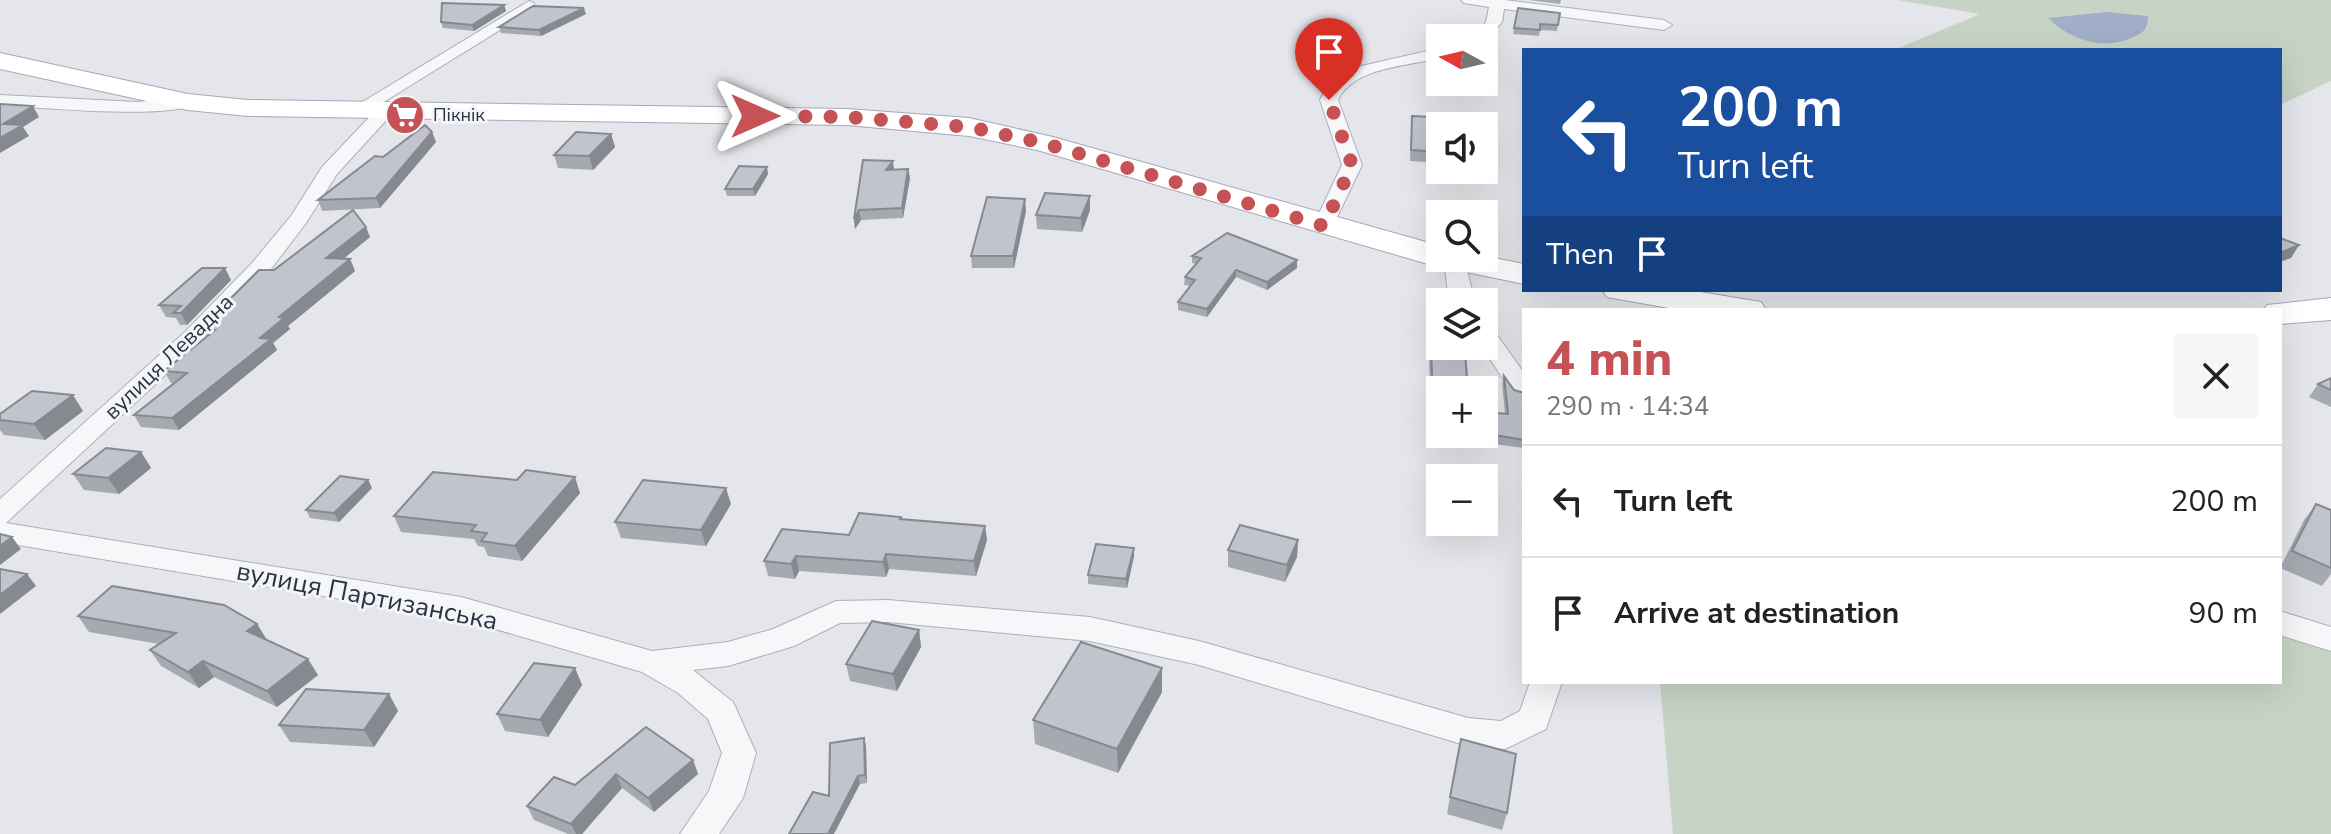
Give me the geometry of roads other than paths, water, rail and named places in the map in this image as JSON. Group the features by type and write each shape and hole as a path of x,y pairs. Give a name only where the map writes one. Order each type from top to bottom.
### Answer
{"main road":[{"path":"0,61 188,102 355,112 847,117 969,127 1043,143 1324,226 1426,253"},
{"path":"1498,269 1522,274"},
{"path":"1632,292 1735,308"},
{"path":"2282,313 2331,309"}],"street":[{"path":"1469,0 1664,25"},
{"path":"1492,24 1497,4"},
{"path":"355,112 529,6"},
{"path":"1324,226 1352,165 1329,100 1337,83 1359,72 1426,56"},
{"path":"0,100 137,107 188,102"},
{"name":"вулиця Левадна","path":"0,515 194,336 249,280 299,219 329,171 384,112"},
{"path":"1498,353 1522,388"},
{"name":"вулиця Партизанська","path":"0,532 461,608 652,663 690,684 721,711 739,753 725,798 698,834"},
{"path":"652,663 728,654 783,638 836,612 888,611 1090,629 1199,653 1468,732 1505,735 1534,719 1545,684"},
{"path":"2282,624 2331,639"}],"water":[{"path":"2107,12 2148,16 2146,28 2142,33 2120,42 2098,43 2066,32 2048,18"}],"place":[{"name":"Пікнік","path":"405,115"}]}
